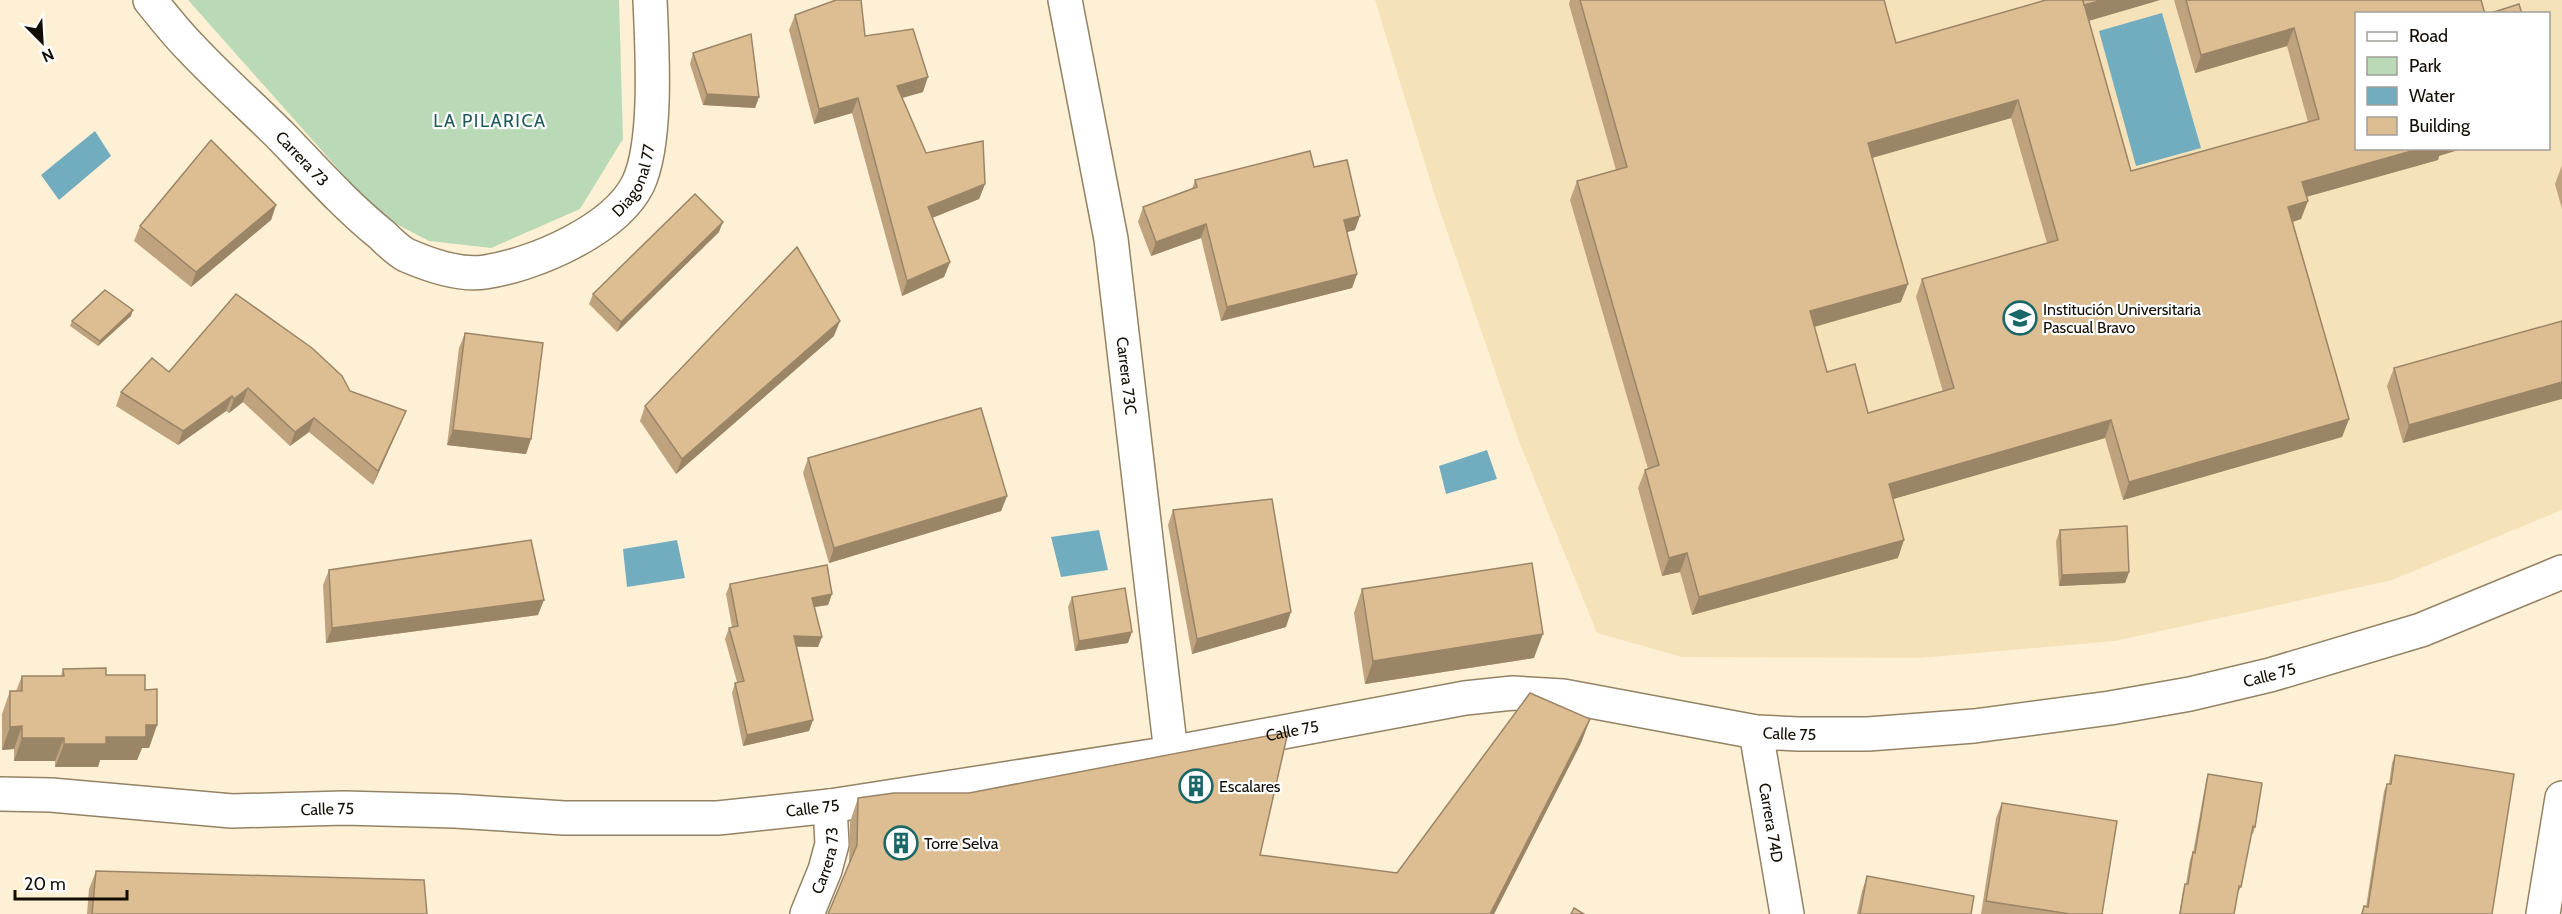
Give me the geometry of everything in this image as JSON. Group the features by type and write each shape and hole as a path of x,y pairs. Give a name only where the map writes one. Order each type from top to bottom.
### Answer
{"street":[{"name":"Carrera 73","path":"150,0 190,47 282,137 319,177 404,254 436,266 484,273"},
{"name":"Diagonal 77","path":"484,273 527,261 584,235 609,220 638,184 650,138 650,0"},
{"name":"Carrera 73C","path":"1065,0 1112,239 1171,753"},
{"name":"Calle 75","path":"0,794 51,795 232,811 344,808 603,819 718,818 830,806 1171,753 1387,711 1465,698 1513,693 1563,696 1756,732 1868,734 1974,726 2110,708 2190,694 2270,675 2421,630 2562,572"},
{"name":"Carrera 74D","path":"1756,732 1787,914"},
{"path":"2543,914 2562,798"},
{"name":"Carrera 73","path":"807,914 825,870 832,844 830,806"}],"shaded area":[{"name":"Institución Universitaria Pascual Bravo","path":"1375,0 2562,0 2562,510 2392,580 2115,641 1920,658 1682,657 1597,633 1520,444 1434,193"}],"green space":[{"path":"188,0 619,0 623,139 580,209 491,248 429,241 379,215"}],"water":[{"path":"2162,13 2201,148 2136,166 2099,31"},
{"path":"95,131 111,156 59,200 41,175"},
{"path":"1487,450 1497,479 1446,494 1439,466"},
{"path":"1099,530 1108,570 1061,577 1051,537"},
{"path":"677,540 685,578 627,587 623,549"}],"building":[{"path":"836,0 861,0 865,36 913,29 928,77 897,86 926,153 983,141 985,184 928,207 950,262 907,281 858,98 819,109 795,15"},
{"path":"1580,0 1884,0 1896,43 2046,0 2083,0 2131,171 2319,119 2294,28 2201,55 2186,0 2481,0 2484,12 2355,12 2355,150 2415,150 2302,182 2308,201 2288,207 2349,419 2129,482 2111,420 1889,484 1904,540 1699,597 1687,553 1669,558 1645,470 1659,465 1577,181 1627,167","holes":["2018,100 2058,240 1922,279 1954,388 1868,413 1855,364 1827,372 1810,311 1908,284 1868,143"]},
{"path":"2083,0 2103,0 2084,5"},
{"path":"2519,4 2521,12 2494,12"},
{"path":"751,34 759,97 707,94 693,53"},
{"path":"211,140 276,205 196,272 140,226"},
{"path":"1310,151 1314,167 1347,160 1360,216 1344,220 1357,274 1227,307 1206,224 1156,242 1143,207 1197,187 1195,180"},
{"path":"695,194 723,222 621,322 593,294"},
{"path":"797,247 840,321 682,459 645,406"},
{"path":"105,290 133,310 100,341 72,321"},
{"path":"236,294 312,348 342,376 350,391 406,411 378,471 314,418 295,432 248,388 234,399 232,396 183,431 121,392 152,358 169,372"},
{"path":"2562,321 2562,382 2409,425 2394,368"},
{"path":"465,333 543,343 531,439 453,430"},
{"path":"981,408 1007,496 834,548 808,458"},
{"path":"1272,499 1291,612 1197,639 1173,510"},
{"path":"2127,526 2129,572 2062,575 2060,530"},
{"path":"531,540 544,600 332,628 329,570"},
{"path":"1532,563 1543,634 1373,661 1362,589"},
{"path":"827,565 832,594 812,598 822,637 794,636 813,720 747,735 735,683 744,681 729,628 738,626 730,584"},
{"path":"1125,588 1132,632 1079,641 1072,597"},
{"path":"106,668 106,675 145,675 145,690 157,689 157,725 146,725 146,737 106,737 106,744 64,744 64,738 22,738 22,726 10,727 10,691 22,691 22,676 64,676 63,669"},
{"name":"Escalares","path":"1530,693 1590,719 1490,914 828,914 857,845 858,798 894,793 969,793 1288,732 1260,855 1397,873"},
{"path":"2395,755 2514,774 2492,914 2362,914 2364,906 2368,907 2387,784 2391,784"},
{"path":"2208,774 2262,783 2255,827 2253,826 2234,914 2180,914 2185,884 2188,884 2193,852 2195,853"},
{"path":"2002,803 2117,821 2102,914 2070,914 1986,901"},
{"path":"96,871 424,880 427,914 92,914"},
{"path":"1867,876 1974,896 1971,914 1860,914"},
{"path":"1574,908 1584,914 1571,914"}],"place":[{"name":"Institución Universitaria Pascual Bravo","path":"2020,318"},
{"name":"Escalares","path":"1196,786"},
{"name":"Torre Selva","path":"901,843"}],"district":[{"name":"LA PILARICA","path":"490,121"}]}
